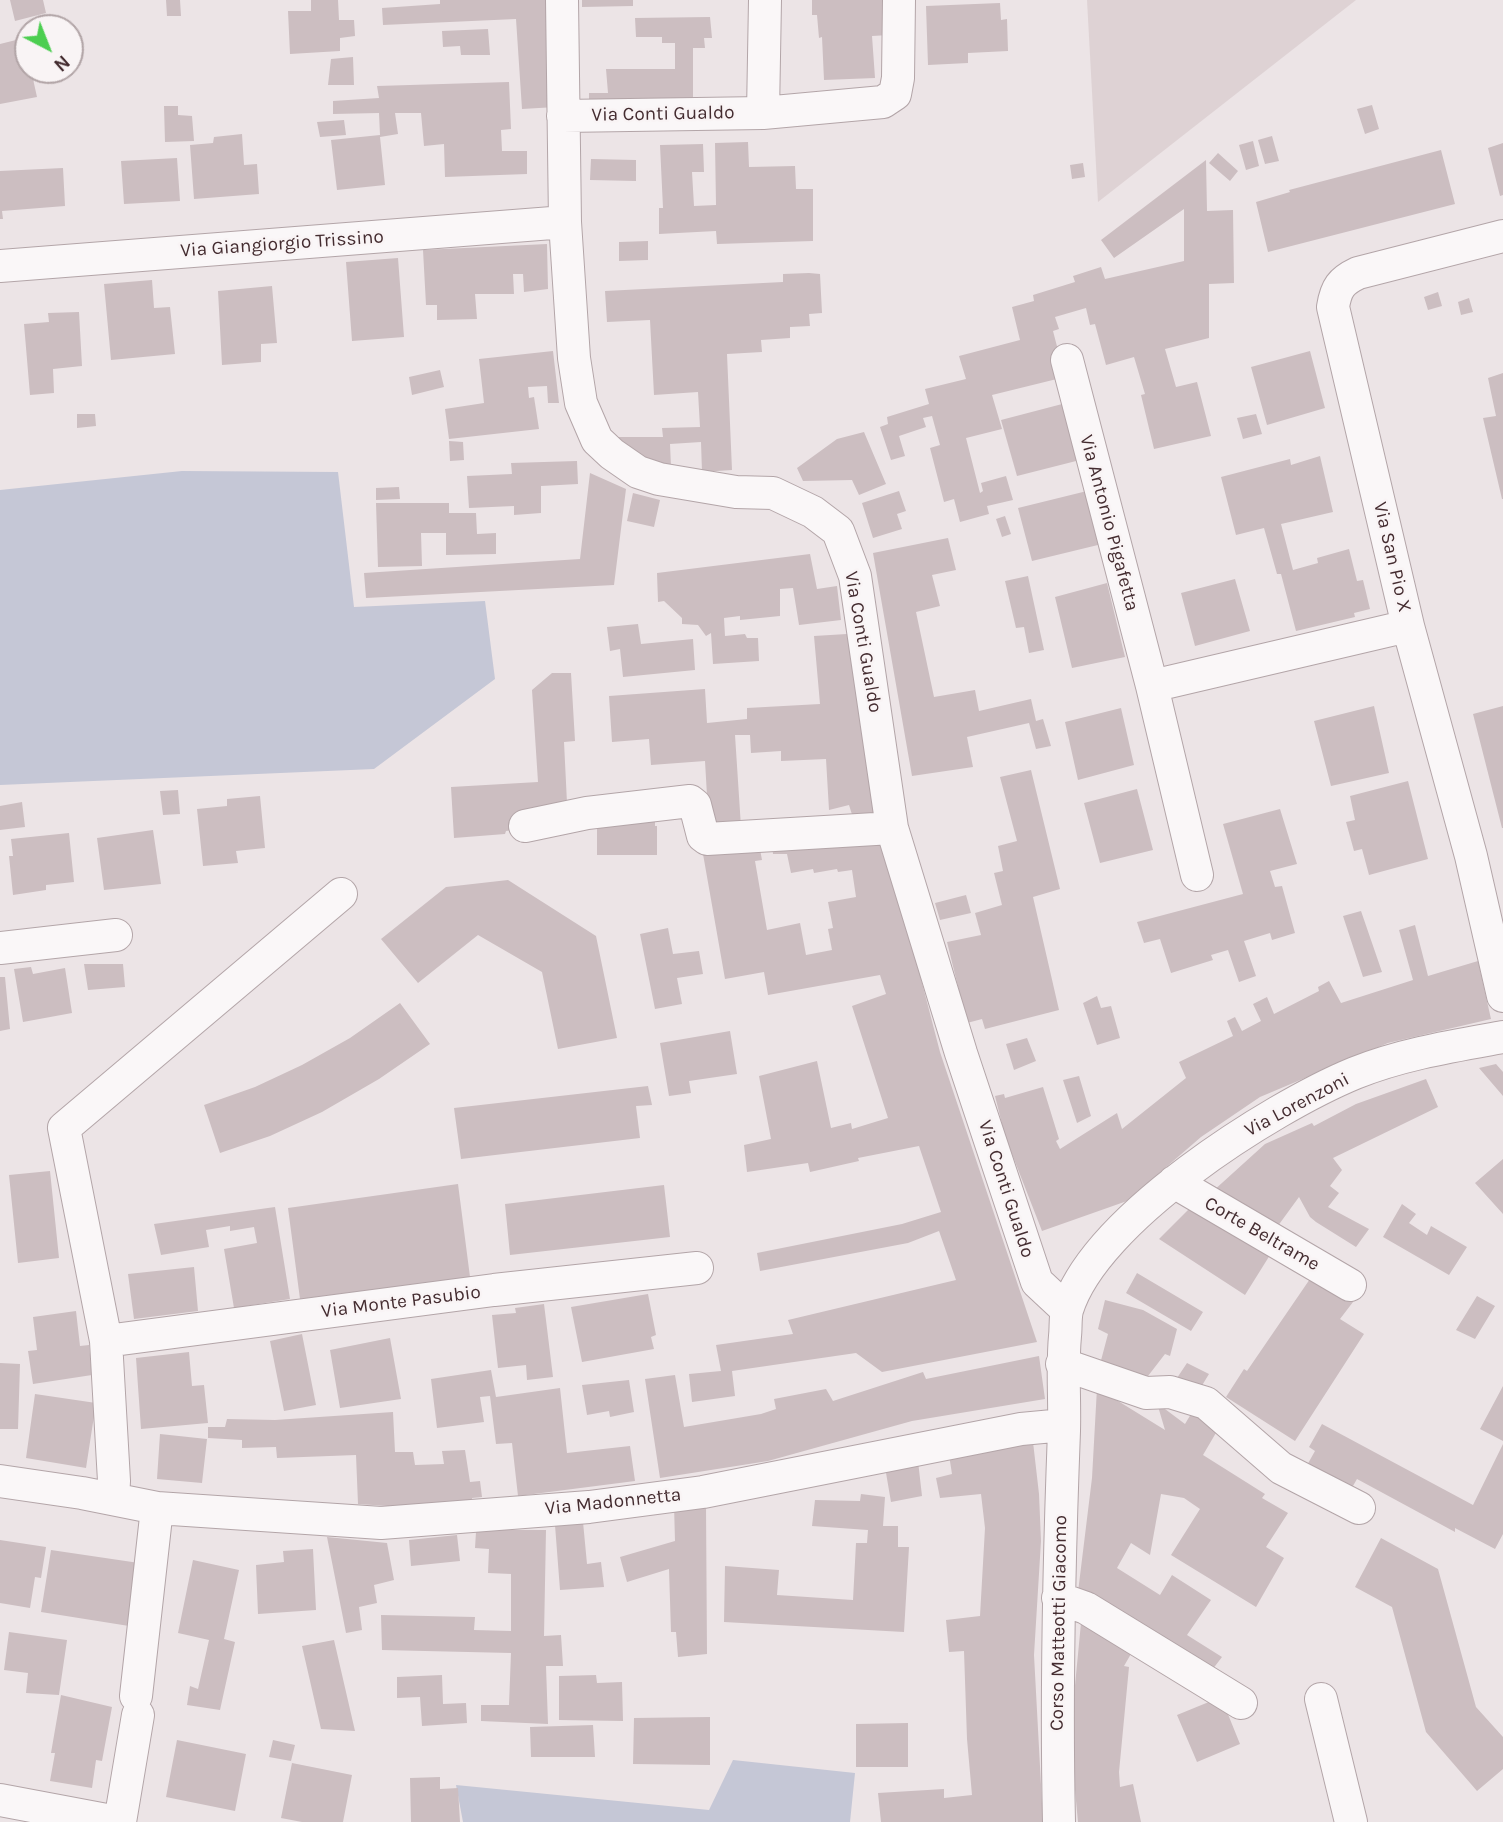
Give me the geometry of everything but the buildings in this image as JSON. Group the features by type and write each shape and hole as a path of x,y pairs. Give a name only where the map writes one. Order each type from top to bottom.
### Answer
{"street":[{"name":"Via Conti Gualdo","path":"562,0 565,222 580,403 597,440 638,472 659,479 736,492 774,493 813,512 838,531 855,576 892,828 961,1053 1037,1282 1067,1310"},
{"name":"Via Conti Gualdo","path":"763,113 765,0"},
{"name":"Via Conti Gualdo","path":"563,116 763,113 883,102 895,94 898,78 899,0"},
{"name":"Via Giangiorgio Trissino","path":"0,266 565,222"},
{"name":"Via San Pio X","path":"1503,236 1358,273 1344,280 1335,291 1333,307 1408,626 1471,856 1503,996"},
{"name":"Via Antonio Pigafetta","path":"1067,360 1152,686 1197,875"},
{"path":"1152,686 1408,626"},
{"path":"526,826 587,813 690,801 695,804 703,836 707,839 892,828"},
{"path":"113,1499 106,1341 64,1128 341,894"},
{"path":"0,948 116,935"},
{"name":"Via Lorenzoni","path":"1067,1310 1091,1262 1174,1182 1255,1124 1354,1073 1424,1051 1503,1037"},
{"name":"Corte Beltrame","path":"1174,1182 1350,1285"},
{"name":"Via Monte Pasubio","path":"106,1341 494,1290 696,1268"},
{"name":"Corso Matteotti Giacomo","path":"1059,1822 1058,1598 1064,1425 1062,1364 1067,1310"},
{"path":"1062,1364 1146,1393 1170,1392 1206,1403 1281,1468 1359,1508"},
{"name":"Via Madonnetta","path":"0,1480 157,1508 381,1523 589,1507 703,1492 1021,1429 1064,1425"},
{"path":"0,1800 118,1822 137,1706 157,1508"},
{"path":"1058,1598 1086,1608 1241,1703"},
{"path":"1321,1699 1351,1822"}],"shaded area":[{"path":"1087,0 1356,0 1098,202"},
{"path":"182,471 338,472 354,607 485,601 495,679 374,769 0,785 0,490"},
{"path":"733,1760 855,1773 850,1822 463,1822 456,1785 709,1810"}]}
